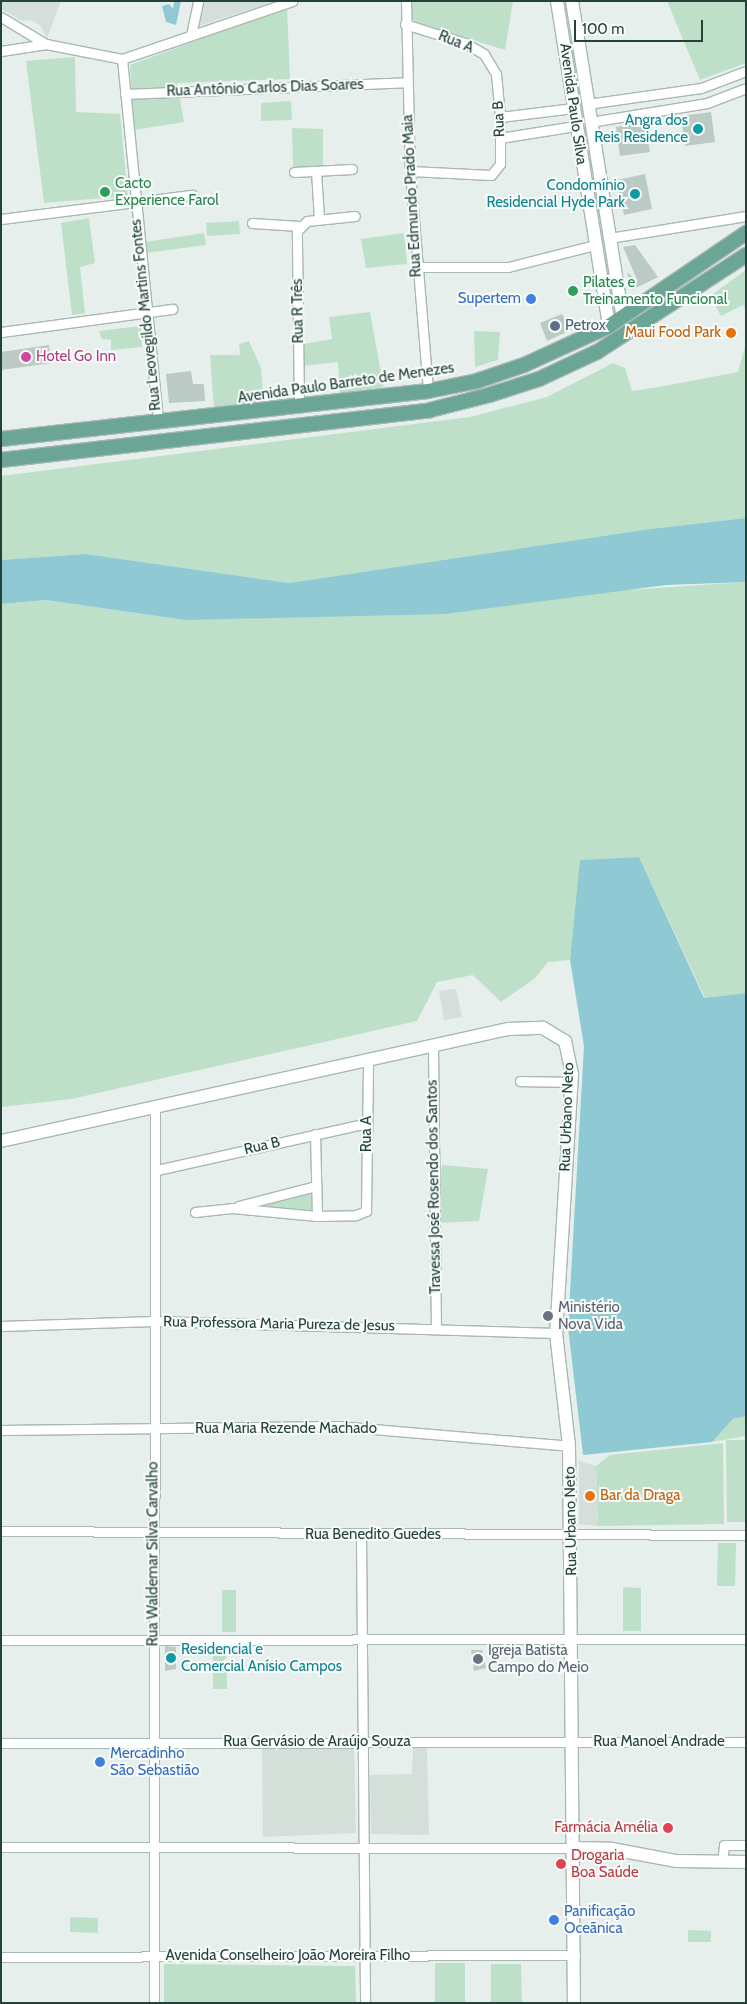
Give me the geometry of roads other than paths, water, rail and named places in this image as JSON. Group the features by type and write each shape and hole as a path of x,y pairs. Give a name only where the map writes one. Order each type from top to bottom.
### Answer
{"main road":[{"name":"Avenida Paulo Barreto de Menezes","path":"1,439 428,391 524,365 623,318 746,233"},
{"path":"1,460 430,410 489,395 538,379 597,352 746,255"}],"street":[{"path":"191,35 198,1"},
{"path":"1,17 46,44 122,59 292,1"},
{"name":"Rua Edmundo Prado Maia","path":"406,1 406,82 410,171 416,267 428,391"},
{"name":"Avenida Paulo Silva","path":"557,1 594,245 609,326"},
{"name":"Avenida Paulo Silva","path":"572,1 594,150 623,318"},
{"name":"Rua A","path":"405,24 465,44 484,54 496,74"},
{"path":"564,42 578,41"},
{"path":"1,51 46,44"},
{"name":"Rua Leovegildo Martins Fontes","path":"122,59 134,203 158,422"},
{"path":"587,104 701,88 746,71"},
{"name":"Rua B","path":"410,171 482,177 491,175 500,164 500,117 496,74"},
{"name":"Rua Antônio Carlos Dias Soares","path":"124,94 406,82"},
{"path":"701,88 707,103"},
{"path":"590,122 707,103 746,88"},
{"path":"500,117 573,108"},
{"path":"500,138 575,126"},
{"path":"580,153 594,150"},
{"path":"294,172 352,169"},
{"path":"316,171 319,219"},
{"path":"1,219 192,195"},
{"path":"252,223 303,223 319,219 355,216"},
{"path":"609,238 746,216"},
{"name":"Rua R Três","path":"299,407 303,223"},
{"path":"416,267 508,267 594,245"},
{"path":"602,287 617,281"},
{"path":"1,332 172,309"},
{"name":"Rua Urbano Neto","path":"433,1046 532,1027 552,1030 565,1041 570,1052 571,1082 556,1333 569,1446 574,2003"},
{"path":"1,1142 155,1106 433,1046"},
{"name":"Travessa José Rosendo dos Santos","path":"433,1046 436,1327"},
{"name":"Rua A","path":"317,1216 362,1215 367,1206 368,1061"},
{"path":"520,1080 571,1082"},
{"name":"Rua Waldemar Silva Carvalho","path":"154,2003 152,1429 157,1170 155,1106"},
{"name":"Rua B","path":"157,1170 367,1123"},
{"path":"232,1208 317,1216 315,1134"},
{"path":"195,1212 232,1208 316,1186"},
{"name":"Rua Professora Maria Pureza de Jesus","path":"1,1326 154,1322 436,1327 556,1333"},
{"name":"Rua Maria Rezende Machado","path":"1,1430 338,1426 569,1446"},
{"name":"Rua Benedito Guedes","path":"1,1530 152,1534 746,1535"},
{"path":"361,1535 363,1639 362,1847 365,2003"},
{"path":"1,1640 746,1640"},
{"name":"Rua Gervásio de Araújo Souza","path":"1,1742 154,1740 362,1743 572,1742"},
{"name":"Rua Manoel Andrade","path":"572,1742 746,1742"},
{"path":"722,1862 724,1845 746,1845"},
{"path":"1,1847 573,1848 612,1849 676,1861 746,1862"},
{"name":"Avenida Conselheiro João Moreira Filho","path":"1,1957 575,1955"}],"water":[{"path":"174,1 181,1 176,25 166,22 162,6 169,4 173,9"},
{"path":"746,518 746,582 666,585 445,614 185,620 46,600 1,604 1,560 86,554 289,583 650,529"},
{"path":"639,857 704,998 746,993 746,1416 733,1419 712,1442 583,1455 568,1327 584,1046 570,960 580,860"}],"place":[{"name":"Angra dos Reis Residence","path":"698,129"},
{"name":"Cacto Experience Farol","path":"105,192"},
{"name":"Condomínio Residencial Hyde Park","path":"635,194"},
{"name":"Pilates e Treinamento Funcional","path":"573,291"},
{"name":"Supertem","path":"531,299"},
{"name":"Petrox","path":"555,326"},
{"name":"Maui Food Park","path":"731,333"},
{"name":"Hotel Go Inn","path":"26,357"},
{"name":"Ministério Nova Vida","path":"548,1316"},
{"name":"Bar da Draga","path":"590,1496"},
{"name":"Residencial e Comercial Anísio Campos","path":"171,1658"},
{"name":"Igreja Batista Campo do Meio","path":"478,1659"},
{"name":"Mercadinho São Sebastião","path":"100,1762"},
{"name":"Farmácia Amélia","path":"668,1828"},
{"name":"Drogaria Boa Saúde","path":"561,1864"},
{"name":"Panificação Oceãnica","path":"554,1920"}]}
